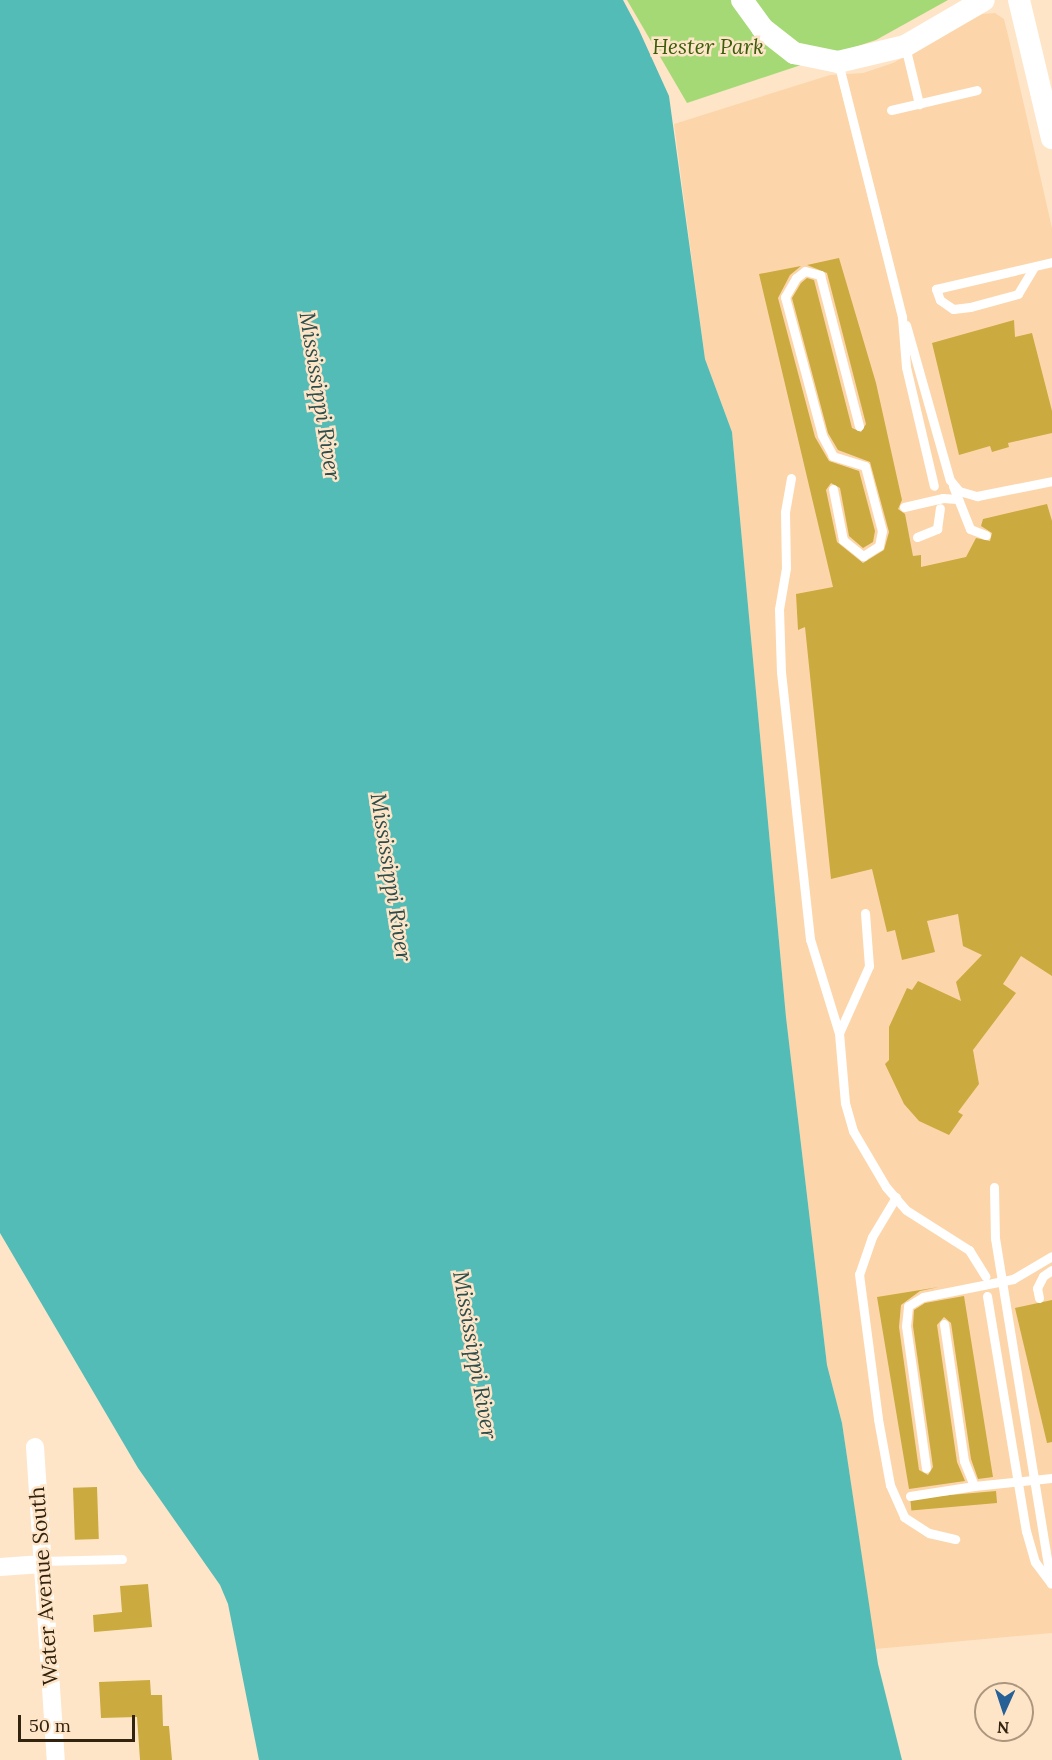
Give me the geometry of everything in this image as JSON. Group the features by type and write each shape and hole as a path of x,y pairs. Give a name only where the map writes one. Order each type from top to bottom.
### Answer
{"street":[{"path":"742,0 762,28 794,53 838,62 905,46 984,0"},
{"path":"1019,0 1052,138"},
{"name":"Water Avenue South","path":"35,1447 56,1760"},
{"path":"0,1567 42,1563"}],"lane":[{"path":"905,46 919,104"},
{"path":"838,62 903,318 913,340 951,480 970,529 986,535"},
{"path":"891,110 977,90"},
{"path":"1034,267 1018,294 970,308 953,309 940,300 936,289 1052,262"},
{"path":"833,489 843,540 863,556 879,546 882,531 866,466 833,456 822,435 785,297 796,278 806,271 820,275 859,426"},
{"path":"903,318 906,367 934,486"},
{"path":"791,478 785,512 786,568 779,609 781,672 810,939 839,1033 845,1103 854,1131 896,1197 906,1209 969,1250 985,1276"},
{"path":"951,480 959,491 976,496 1052,482"},
{"path":"904,507 943,498 957,499"},
{"path":"917,537 937,529 940,508"},
{"path":"839,1033 869,966 865,913"},
{"path":"994,1187 995,1238 1052,1583"},
{"path":"896,1197 872,1237 859,1275 878,1419 890,1485 904,1517 929,1533 955,1539"},
{"path":"926,1468 906,1326 908,1306 923,1297 963,1292 1013,1280 1052,1256"},
{"path":"1039,1299 1037,1288 1043,1276 1052,1270"},
{"path":"987,1296 1026,1531 1035,1562 1052,1583"},
{"path":"944,1324 964,1461 974,1486"},
{"path":"909,1496 974,1486 995,1486 1052,1478"},
{"path":"42,1563 122,1559"}],"shaded area":[{"path":"995,13 1004,19 1052,228 1052,1633 875,1649 842,1423 827,1365 786,1017 732,432 705,359 674,124 830,75 863,73 893,63 982,14"}],"green space":[{"name":"Hester Park","path":"627,0 948,0 876,40 687,103"}],"water":[{"name":"Mississippi River","path":"0,0 623,0 639,30 669,96 705,359 732,432 786,1017 827,1365 842,1423 878,1664 902,1760 259,1760 228,1604 220,1585 138,1468 0,1233"}],"building":[{"path":"839,258 876,383 902,500 898,509 905,514 913,556 921,555 921,567 966,557 976,538 990,541 992,533 981,526 983,519 1047,504 1052,521 1052,976 1021,956 1003,984 1016,993 973,1050 979,1084 958,1112 963,1115 949,1135 919,1121 904,1104 885,1064 889,1060 889,1027 907,988 912,990 918,981 961,1001 956,982 982,955 963,946 958,914 927,921 935,952 902,960 895,930 887,932 872,869 831,879 805,627 798,630 796,594 833,587 759,274 801,266 790,275 778,298 815,437 829,461 859,471 875,531 873,542 863,548 849,536 840,488 831,483 826,490 837,542 863,563 884,550 889,532 870,462 838,450 828,433 792,298 807,278 814,280 852,428 861,432 866,424 827,273 807,265"},
{"path":"1014,320 1015,337 1032,333 1052,411 1052,433 1008,443 1009,447 992,452 990,446 959,455 932,343"},
{"path":"939,1287 920,1291 901,1305 899,1327 919,1470 928,1475 933,1467 913,1326 914,1310 925,1303 964,1296 993,1477 978,1479 971,1459 951,1323 944,1317 937,1325 957,1462 965,1481 909,1489 877,1297"},
{"path":"1052,1300 1052,1442 1047,1443 1015,1308"},
{"path":"97,1487 99,1539 75,1540 73,1488"},
{"path":"996,1491 997,1503 911,1510 910,1498"},
{"path":"148,1584 152,1627 94,1632 93,1615 122,1612 120,1586"},
{"path":"150,1680 151,1695 162,1695 163,1726 169,1726 172,1760 140,1760 137,1717 101,1718 99,1682"}]}
